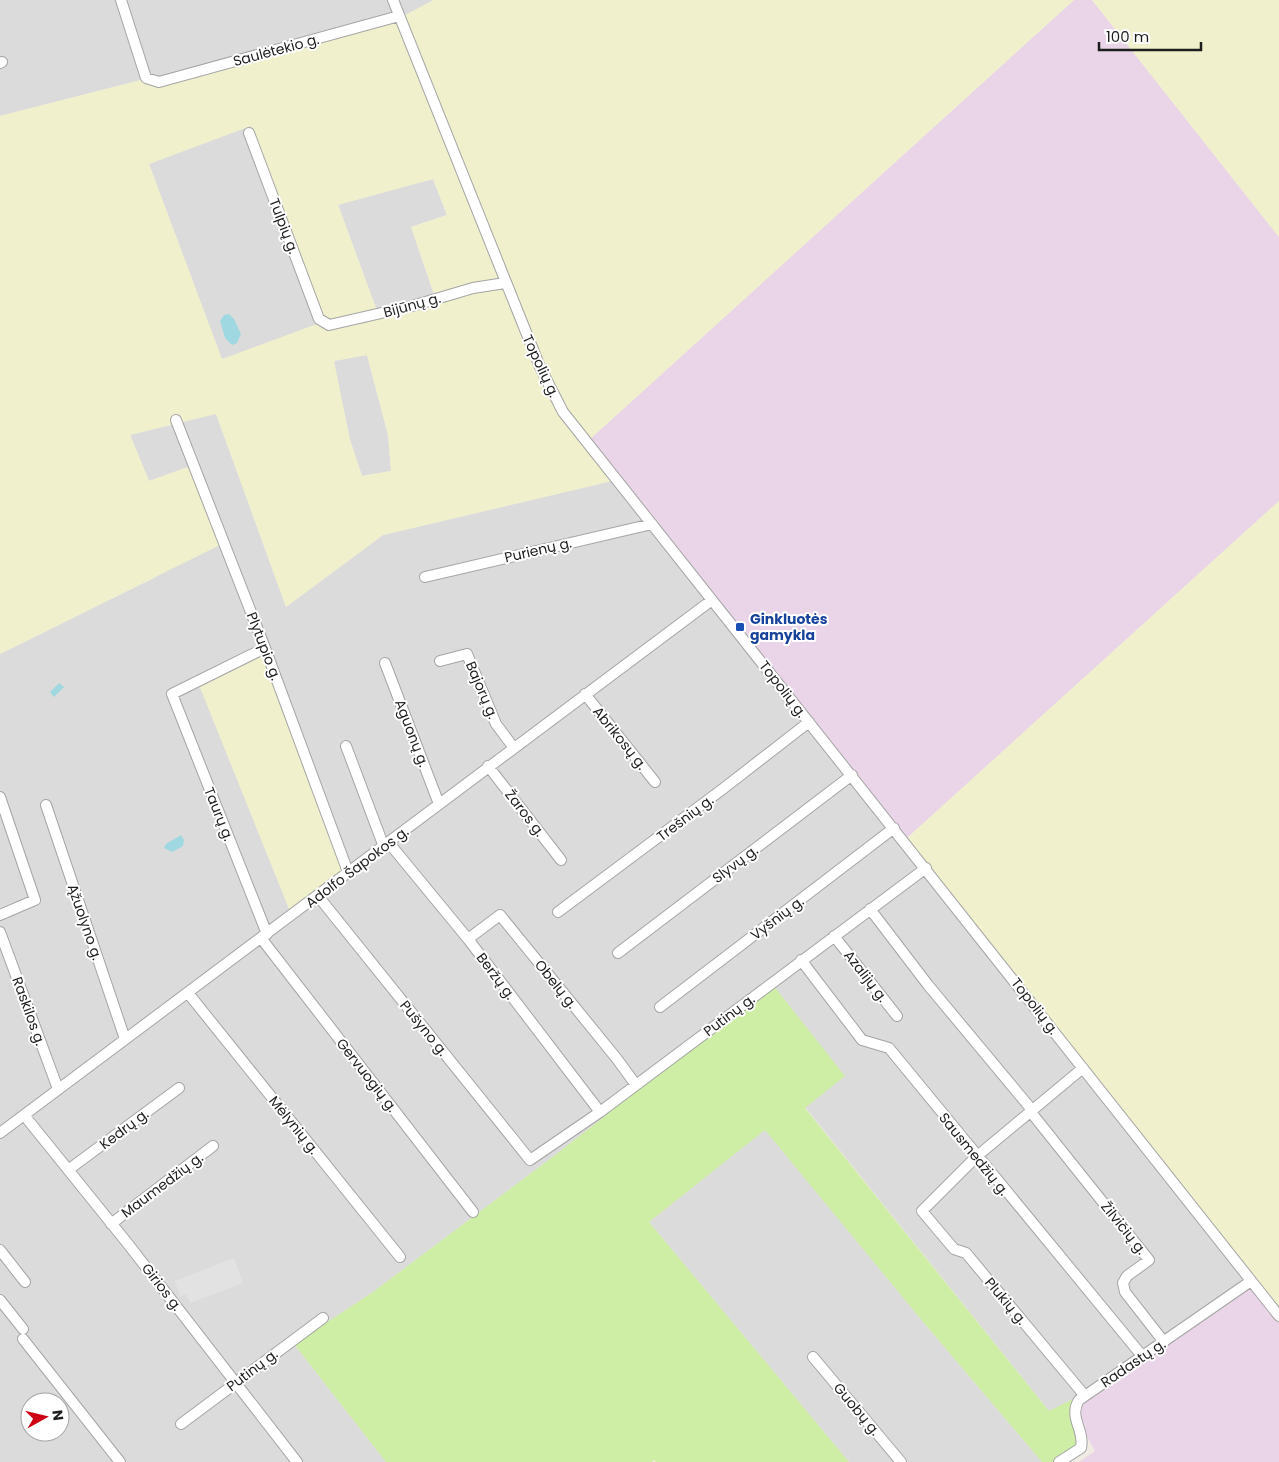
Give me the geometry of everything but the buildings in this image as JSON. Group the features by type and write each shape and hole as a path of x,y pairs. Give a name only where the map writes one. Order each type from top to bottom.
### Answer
{"street":[{"name":"Saulėtekio g.","path":"120,0 146,78 152,82 159,82 399,16"},
{"name":"Topolių g.","path":"393,0 505,283 551,392 574,426 1279,1316"},
{"name":"Tulpių g.","path":"249,133 319,320"},
{"name":"Bijūnų g.","path":"319,320 329,325 412,306 474,288 505,283"},
{"name":"Plytupio g.","path":"176,420 265,648 348,872"},
{"name":"Purienų g.","path":"425,576 652,524"},
{"name":"Adolfo Šapokos g.","path":"0,1133 712,600"},
{"name":"Taurų g.","path":"264,936 172,694 265,648"},
{"name":"Bajorų g.","path":"440,661 467,654 495,723 514,748"},
{"name":"Aguonų g.","path":"385,663 439,804"},
{"name":"Abrikosų g.","path":"585,694 655,782"},
{"name":"Trešnių g.","path":"558,912 809,722"},
{"name":"Beržų g.","path":"346,746 387,845 468,939 600,1112"},
{"name":"Žaros g.","path":"488,766 561,860"},
{"name":"Slyvų g.","path":"618,953 852,775"},
{"path":"0,797 35,900 0,914"},
{"name":"Ąžuolyno g.","path":"46,805 125,1040"},
{"name":"Vyšnių g.","path":"660,1007 894,828"},
{"name":"Putinų g.","path":"530,1160 636,1086 801,960 926,868"},
{"name":"Pušyno g.","path":"318,896 530,1160"},
{"name":"Žilvičių g.","path":"870,909 928,985 1031,1110 1149,1260 1127,1276 1123,1284 1125,1292 1164,1342"},
{"name":"Obelų g.","path":"468,939 500,915 636,1086"},
{"name":"Raskilos g.","path":"0,932 58,1089"},
{"name":"Gervuogių g.","path":"264,936 473,1212"},
{"name":"Azalijų g.","path":"834,936 897,1016"},
{"name":"Sausmedžių g.","path":"801,960 862,1040 889,1048 976,1157 1143,1357"},
{"name":"Mėlynių g.","path":"188,993 400,1257"},
{"path":"976,1157 1084,1068"},
{"name":"Kedrų g.","path":"68,1170 179,1088"},
{"name":"Girios g.","path":"24,1115 236,1382 297,1462"},
{"name":"Maumedžių g.","path":"111,1224 213,1146"},
{"name":"Plukių g.","path":"976,1157 922,1211 954,1249 966,1253 1085,1396"},
{"path":"0,1250 25,1282"},
{"name":"Radastų g.","path":"1059,1462 1081,1448 1083,1439 1074,1415 1074,1407 1079,1400 1251,1281"},
{"path":"0,1300 23,1334 120,1462"},
{"name":"Putinų g.","path":"181,1424 323,1318"},
{"name":"Guobų g.","path":"813,1357 901,1462"}],"shaded area":[{"path":"0,0 434,0 396,20 155,85 141,80 0,116"},
{"path":"1074,0 1092,0 1279,237 1279,501 906,839 589,440"},
{"path":"251,125 325,321 222,360 149,164"},
{"path":"433,179 447,215 411,227 437,303 379,317 338,204"},
{"path":"367,355 388,435 391,471 362,476 350,440 333,361"},
{"path":"216,413 286,607 383,535 612,481 1241,1274 1243,1280 1240,1285 1077,1397 1050,1412 805,1107 550,1159 373,1292 294,1344 386,1462 0,1462 0,654 156,577 188,467 149,481 130,435"},
{"path":"765,1129 924,1323 1042,1462 849,1462 649,1222"},
{"path":"234,1258 243,1283 190,1303 186,1294 180,1296 175,1281"},
{"path":"1249,1286 1279,1322 1279,1462 1079,1462 1095,1451 1078,1420 1081,1403"}],"green space":[{"path":"434,0 1074,0 589,440 549,381 403,16"},
{"path":"1092,0 1279,0 1279,237"},
{"path":"397,20 530,357 549,396 612,481 383,535 286,607 216,414 130,435 149,481 188,467 220,545 0,654 0,116 141,80 155,85","holes":["251,126 325,321 222,359 149,164","433,179 447,215 411,227 437,303 379,316 338,205","367,355 388,435 391,471 362,476 350,440 334,361"]},
{"path":"1279,501 1279,1310 906,839"},
{"path":"263,654 346,870 289,909 199,685"},
{"path":"773,985 845,1076 805,1108 1049,1411 1077,1397 1069,1412 1082,1442 1064,1454 1069,1462 1042,1462 924,1323 765,1130 649,1222 849,1462 656,1462 654,1460 652,1462 386,1462 294,1344 373,1292 550,1159"}],"water":[{"path":"229,314 234,319 241,334 237,343 232,345 225,338 220,321 224,315"},
{"path":"59,683 64,687 54,697 50,692"},
{"path":"181,835 184,840 183,846 172,852 164,848 166,844"}],"place":[{"name":"Ginkluotės gamykla","path":"740,627"}]}
